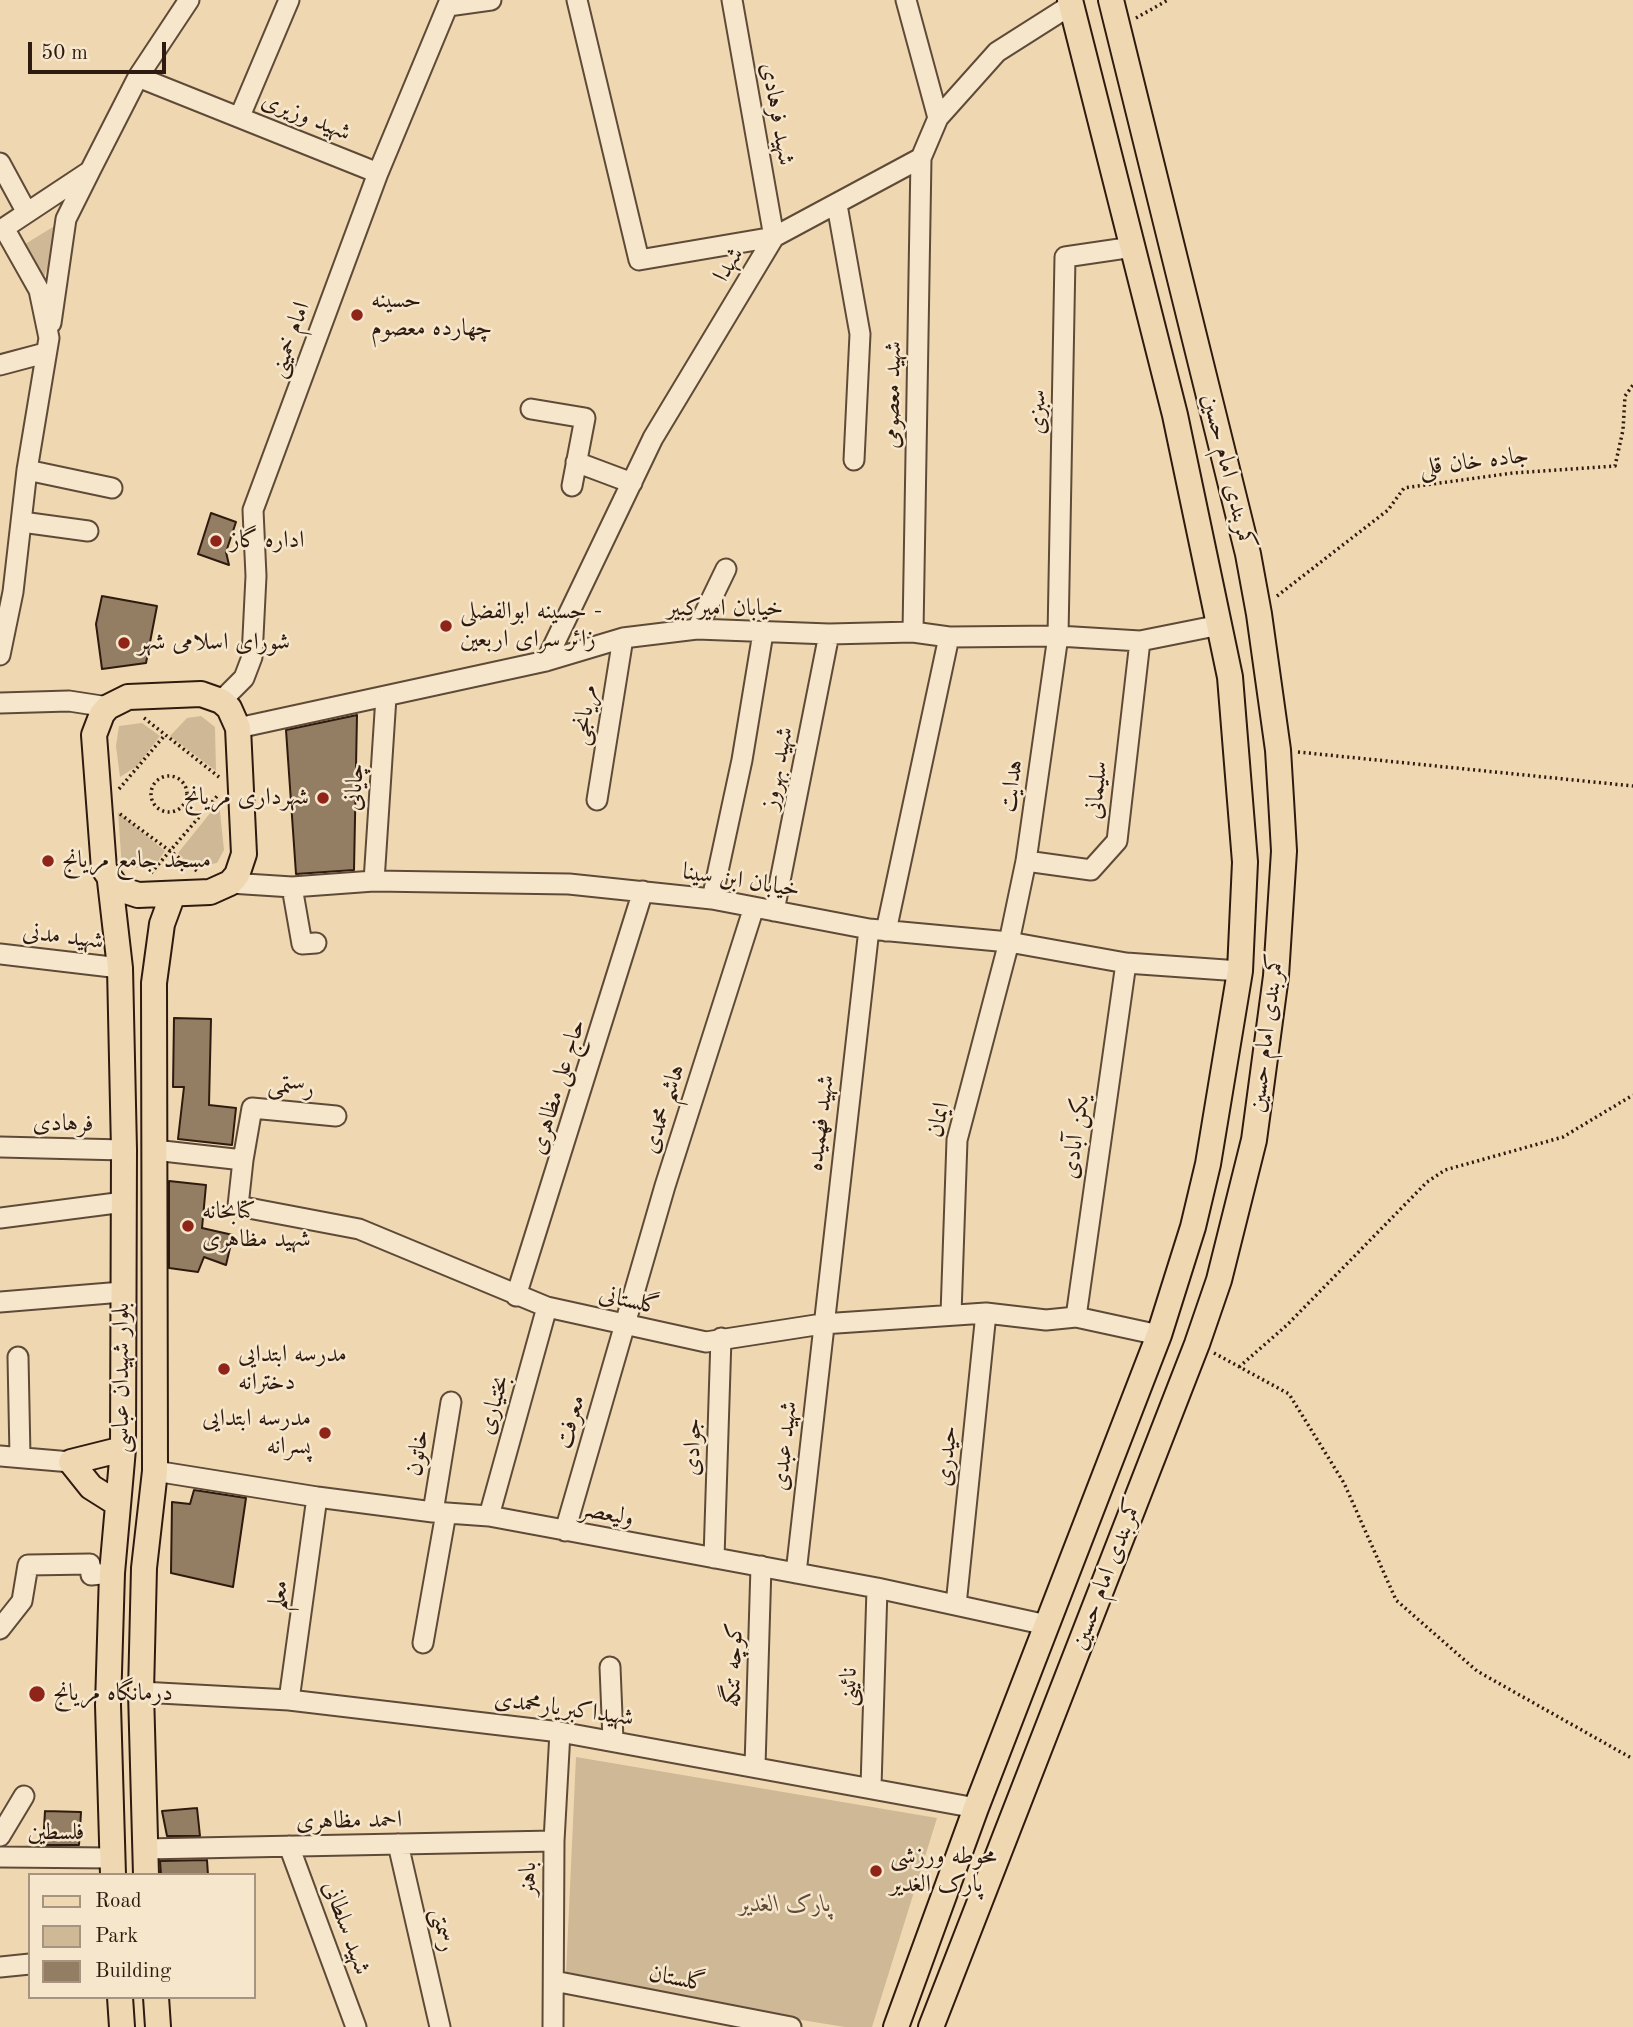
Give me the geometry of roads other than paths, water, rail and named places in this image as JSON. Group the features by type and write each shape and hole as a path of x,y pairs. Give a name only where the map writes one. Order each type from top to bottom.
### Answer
{"main road":[{"name":"کمربندی امام حسین","path":"896,2027 976,1808 1159,1335 1193,1227 1208,1164 1240,971 1245,862 1230,677 1175,415 1071,2"},
{"name":"کمربندی امام حسین","path":"931,2027 1197,1344 1233,1232 1254,1140 1276,976 1284,851 1278,750 1248,554 1114,12"},
{"path":"108,706 128,697 201,694 221,701 229,708 238,728 244,854 237,875 220,876 210,892 167,884 138,895 117,888 110,881"},
{"name":"بلوار شهیدان عباسی","path":"108,706 94,735 104,869 110,881 120,968 124,1150 123,1449 113,1573 108,1705 112,1866"},
{"name":"بلوار شهیدان عباسی","path":"146,1873 141,1692 144,1568 155,1471 154,983 167,884"},
{"path":"1240,971 1276,976"},
{"path":"118,1504 91,1487 71,1462 123,1449"},
{"path":"120,1999 122,2027"},
{"path":"156,1999 158,2027"}],"street":[{"path":"0,655 6,592 22,522 27,470 66,219 138,77 189,0"},
{"path":"240,116 289,0"},
{"path":"449,3 491,0"},
{"path":"577,0 639,260 774,237"},
{"name":"شهید فرهادی","path":"732,0 774,237"},
{"path":"906,0 938,118"},
{"path":"921,158 938,118 997,52 1071,2"},
{"name":"امام خمینی","path":"221,701 244,678 251,657 256,576 253,510 378,173 449,3"},
{"name":"شهید وزیری","path":"138,77 378,173"},
{"name":"شهدا","path":"546,661 653,438 774,237 921,158"},
{"name":"شهید معصومی","path":"914,632 921,158"},
{"path":"0,163 26,211"},
{"path":"47,346 39,290 2,229 90,171"},
{"path":"837,205 860,334 854,460"},
{"name":"سبزی","path":"1058,636 1065,257 1133,247"},
{"path":"0,365 47,346"},
{"path":"531,410 585,418 572,486"},
{"path":"576,462 632,483"},
{"path":"27,470 112,488"},
{"path":"22,522 88,531"},
{"path":"697,629 726,569"},
{"name":"خیابان امیرکبیر","path":"238,728 546,661 623,638 697,629 829,634 914,632 949,637 1058,636 1140,641 1220,625"},
{"path":"712,899 742,760 763,633"},
{"name":"شهید بهروز","path":"774,911 829,634"},
{"name":"هدایت","path":"1009,942 1026,861 1058,636"},
{"name":"شهید فهمیده","path":"822,1324 878,930 949,637"},
{"name":"مریانجی","path":"597,800 623,638"},
{"name":"سلیمانی","path":"1026,861 1091,870 1117,841 1140,641"},
{"name":"چایانی","path":"374,880 386,697"},
{"path":"0,703 69,701 108,706"},
{"name":"خیابان ابن سینا","path":"220,876 292,887 374,880 569,884 712,899 878,930 1009,942 1126,963 1240,971"},
{"path":"292,887 302,944 316,943"},
{"name":"حاج علی مظاهری","path":"516,1296 643,891"},
{"name":"هاشم محمدی","path":"625,1326 754,907"},
{"name":"ایمان","path":"951,1314 957,1140 1009,942"},
{"name":"شهید مدنی","path":"0,954 120,968"},
{"name":"یکن آبادی","path":"1076,1317 1126,963"},
{"name":"رستمی","path":"243,1160 252,1108 335,1116"},
{"name":"فرهادی","path":"0,1147 124,1150"},
{"path":"154,1150 243,1160"},
{"name":"گلستانی","path":"243,1160 238,1206 359,1229 547,1307 706,1342 822,1324 986,1313 1045,1320 1076,1317 1159,1335"},
{"path":"0,1218 124,1202"},
{"path":"0,1302 122,1292"},
{"name":"بختیاری","path":"489,1516 547,1307"},
{"name":"حیدری","path":"956,1605 986,1313"},
{"name":"شهید عبدی","path":"796,1573 822,1324"},
{"name":"معرفت","path":"565,1531 625,1326"},
{"name":"جوادی","path":"714,1558 721,1338"},
{"path":"18,1357 10,1455 71,1462"},
{"name":"خاتون","path":"424,1643 452,1402"},
{"name":"ولیعصر","path":"155,1471 317,1497 440,1513 489,1516 877,1588 1047,1625"},
{"name":"معلم","path":"289,1700 317,1497"},
{"path":"0,1629 22,1601 28,1566 90,1564 91,1575 113,1573"},
{"name":"کوچه تنگه","path":"755,1766 761,1566"},
{"name":"نائینی","path":"871,1787 877,1588"},
{"path":"610,1667 612,1740"},
{"name":"شهیداکبریارمحمدی","path":"141,1692 289,1700 560,1732 976,1808"},
{"name":"باهنر","path":"553,2027 554,1840 560,1732"},
{"path":"0,1836 24,1796"},
{"name":"احمد مظاهری","path":"144,1849 554,1840"},
{"name":"رسمتی","path":"398,1844 440,2027"},
{"name":"شهید سلطانی","path":"289,1846 356,2027"},
{"name":"فلسطین","path":"0,1857 112,1866"},
{"path":"0,1966 28,1964"},
{"name":"گلستان","path":"554,1980 765,2024 791,2027"}],"place":[{"name":"حسینه چهارده معصوم","path":"357,315"},
{"name":"اداره گاز","path":"216,541"},
{"name":"حسینه ابوالفضلی - زائر سرای اربعین","path":"446,626"},
{"name":"شورای اسلامی شهر","path":"124,643"},
{"name":"شهرداری مریانج","path":"323,798"},
{"name":"مسجد جامع مریانج","path":"48,861"},
{"name":"کتابخانه شهید مظاهری","path":"188,1226"},
{"name":"مدرسه ابتدایی دخترانه","path":"224,1369"},
{"name":"مدرسه ابتدایی پسرانه","path":"325,1433"},
{"name":"درمانگاه مریانج","path":"37,1694"},
{"name":"محوطه ورزشی پارک الغدیر","path":"876,1871"}],"park label":[{"name":"پارک الغدیر","path":"785,1905"}]}
